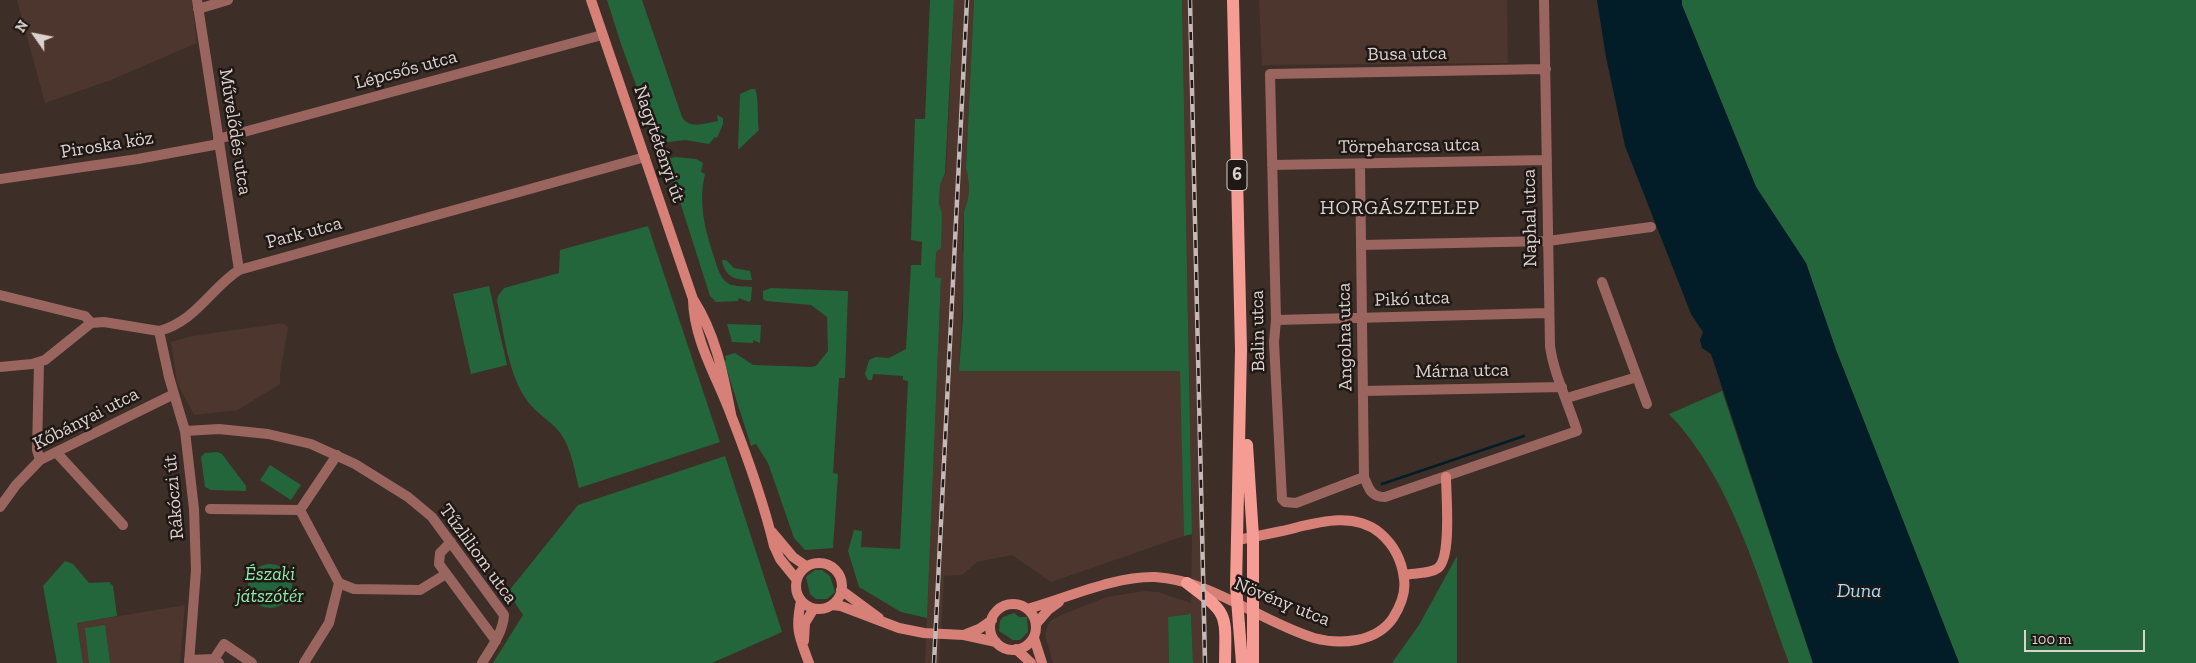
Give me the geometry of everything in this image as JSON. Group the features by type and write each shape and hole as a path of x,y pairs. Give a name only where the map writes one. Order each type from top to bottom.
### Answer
{"main road":[{"name":"Nagytétényi út","path":"591,0 694,299 707,321 722,368 731,414 774,546 780,559 797,580 797,592 801,601 797,630 809,663"},
{"name":"6","path":"1233,0 1241,350 1236,586 1242,663"},
{"name":"6","path":"1241,350 1253,537 1253,663"},
{"path":"1404,575 1432,570 1442,563 1446,547 1446,477"},
{"name":"Növény utca","path":"964,635 992,620 995,614 1005,605 1017,604 1027,609 1130,579 1157,577 1186,583 1216,594 1299,632 1327,641 1340,642 1366,638 1387,624 1398,609 1405,582 1400,560 1386,539 1368,526 1357,523 1325,521 1238,540"},
{"name":"Nagytétényi út","path":"769,528 793,557 806,566"},
{"path":"797,580 806,566 813,562 821,561 832,566 841,578 841,590 832,605 813,610 801,601"},
{"path":"1186,583 1221,611 1226,624 1225,663"},
{"name":"Növény utca","path":"841,590 886,623"},
{"name":"Növény utca","path":"1036,624 1048,610 1064,598"},
{"name":"Növény utca","path":"832,605 842,606 899,628 924,633 964,635 996,642 1016,650"},
{"path":"1027,609 1032,613 1036,624 1034,638 1042,663"},
{"name":"Nagytétényi út","path":"804,650 805,623 813,610"},
{"path":"992,620 992,635 996,642"},
{"path":"1016,650 1023,648 1034,638"},
{"path":"1016,650 1032,663"}],"street":[{"path":"198,4 228,0"},
{"name":"Naphal utca","path":"1446,477 1577,431 1567,398 1553,366 1549,313 1544,0"},
{"name":"Művelődés utca","path":"198,4 239,270"},
{"name":"Lépcsős utca","path":"218,142 602,35"},
{"name":"Busa utca","path":"1270,74 1546,69"},
{"name":"Balin utca","path":"1270,74 1276,320 1274,342 1282,498 1284,502 1296,503 1364,477"},
{"name":"Piroska köz","path":"0,178 138,159 218,142"},
{"name":"Park utca","path":"159,331 168,329 188,316 239,270 645,157"},
{"name":"Törpeharcsa utca","path":"1272,165 1360,165 1547,160"},
{"name":"Angolna utca","path":"1360,165 1364,477"},
{"path":"1361,245 1548,241 1651,227"},
{"path":"1602,282 1647,404"},
{"path":"0,295 85,316 91,323"},
{"name":"Pikó utca","path":"1276,320 1549,313"},
{"path":"0,367 39,363 91,323 104,322 159,331"},
{"name":"Rákóczi út","path":"159,331 185,431 196,543 189,662"},
{"path":"39,363 37,450 40,460"},
{"path":"1567,398 1637,377"},
{"name":"Márna utca","path":"1363,391 1562,387"},
{"name":"Kőbányai utca","path":"0,506 16,485 40,460 174,394"},
{"name":"Tűzliliom utca","path":"185,431 219,428 253,431 311,444 355,464 417,504 432,517 504,615 504,624 482,663"},
{"path":"56,452 123,525"},
{"path":"300,510 337,455"},
{"path":"1364,477 1372,494 1377,497 1385,497 1446,477"},
{"path":"210,509 300,510"},
{"path":"300,510 339,583 354,589 420,590 446,574"},
{"path":"451,542 444,548 438,558 439,564 496,641"},
{"path":"304,663 329,623 339,583"},
{"path":"189,662 216,661 224,644 252,663"}],"shaded area":[{"path":"17,0 192,0 197,43 111,80 45,103"},
{"path":"954,0 974,0 966,168 970,181 969,199 964,211 962,249 965,255 959,371 1181,371 1184,536 1051,582 1012,555 977,562 962,575 944,576 939,663 925,663 941,278 935,277 936,252 942,213 939,204 940,184 946,173"},
{"path":"1182,0 1192,0 1208,663 1193,663 1191,614 1168,617 1169,663 1053,663 1045,635 1051,620 1061,615 1107,597 1144,591 1158,592 1191,603 1192,534"},
{"path":"1259,0 1507,0 1508,63 1262,65"},
{"path":"283,323 288,327 280,384 238,410 194,415 177,383 171,342 192,336"},
{"path":"185,605 180,663 83,663 77,623"}],"green space":[{"path":"607,0 642,0 682,117 693,125 718,121 717,115 723,118 723,124 717,138 715,137 709,144 685,140 660,143 656,140"},
{"path":"930,0 954,0 945,173 940,185 939,204 942,213 941,248 936,252 935,277 941,278 927,618 901,612 859,587 848,551 854,530 862,531 861,547 900,549 908,381 903,380 903,376 873,374 872,380 868,380 865,374 869,360 876,357 889,358 906,349 911,265 921,265 922,242 911,240 915,119 925,119"},
{"path":"974,0 1182,0 1192,534 1184,536 1180,371 959,371 963,317 964,211 969,190 966,168"},
{"path":"1682,0 2196,0 2196,663 1959,663 1836,350 1806,263 1756,187 1682,5"},
{"path":"755,89 756,92 759,130 738,150 740,94"},
{"path":"670,158 696,159 703,163 701,172 705,174 702,206 716,264 721,276 729,284 752,287 751,300 749,302 739,298 738,301 716,302 710,296 668,164"},
{"path":"648,226 720,442 579,488 571,456 561,434 539,414 524,396 518,385 507,350 497,301 498,296 504,288 559,273 560,250"},
{"path":"722,260 726,260 734,268 750,271 752,280 732,277 723,266"},
{"path":"489,286 507,365 471,374 453,294"},
{"path":"771,288 848,291 845,378 839,378 833,473 838,474 833,548 805,550 794,538 768,463 756,444 751,446 724,361 726,360 725,356 735,353 753,365 811,367 816,366 828,351 827,317 811,305 766,301 763,299 763,291"},
{"path":"727,324 761,325 760,343 753,340 753,343 732,342"},
{"path":"1722,391 1813,663 1789,663 1754,565 1726,499 1710,469 1691,440 1669,414"},
{"path":"217,452 222,454 246,486 246,491 211,490 205,487 201,457 205,453"},
{"path":"725,456 782,632 712,663 493,663 523,615 508,592 578,505"},
{"path":"270,465 301,485 291,500 260,480"},
{"path":"1457,556 1457,663 1392,663 1419,625"},
{"path":"65,561 73,564 89,583 109,582 113,586 117,616 77,623 83,663 57,663 43,586"},
{"name":"Északi játszótér","path":"270,564 282,568 288,574 292,586 288,598 282,604 270,608 258,604 252,598 248,586 252,574 258,568"},
{"path":"815,570 822,570 830,576 835,592 827,599 816,599 810,594 806,577"},
{"path":"1014,613 1019,617 1027,617 1028,632 1020,640 1013,640 999,631 1000,621 1003,617"},
{"path":"1191,614 1193,663 1169,663 1168,617"},
{"path":"105,625 110,663 89,663 85,628"}],"water":[{"name":"Duna","path":"1597,0 1682,0 1682,5 1756,187 1806,263 1836,350 1959,663 1813,663 1711,354 1702,348 1700,340 1703,332 1691,314 1625,146 1606,57"}],"waterway":[{"path":"1382,484 1524,436"}],"railway":[{"path":"934,663 967,0"},
{"path":"1190,0 1205,663"}],"district":[{"name":"HORGÁSZTELEP","path":"1400,208"}]}
